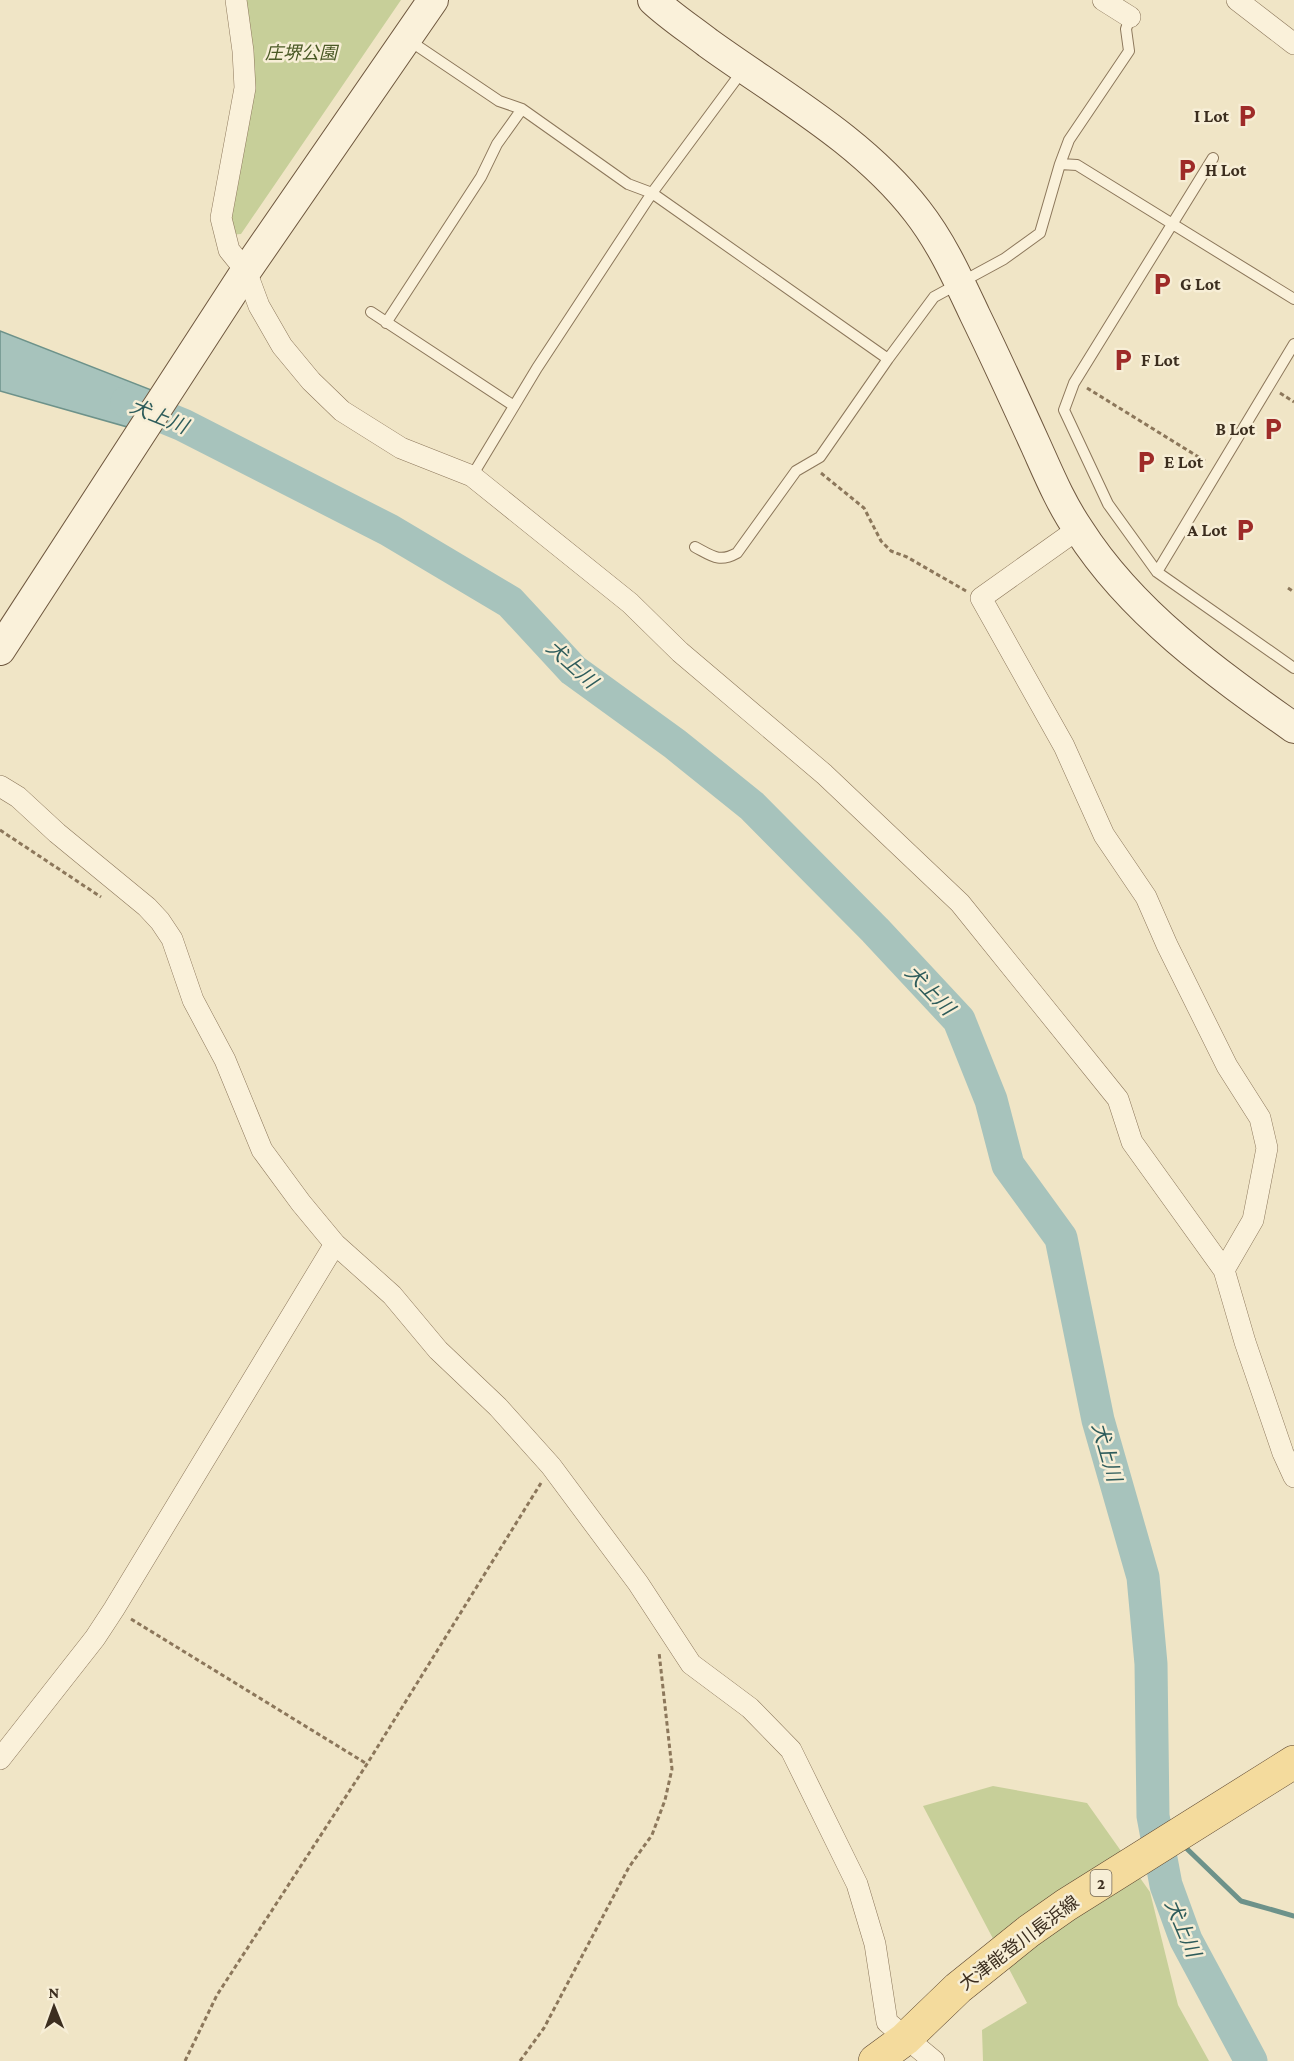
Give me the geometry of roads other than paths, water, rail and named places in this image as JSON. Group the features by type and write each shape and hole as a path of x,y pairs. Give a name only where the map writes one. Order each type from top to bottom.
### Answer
{"main road":[{"name":"大津能登川長浜線","path":"875,2061 913,2031 991,1961 1066,1905 1294,1762"}],"street":[{"path":"236,0 245,88 221,218 229,249 246,271 259,306 282,346 311,381 342,411 401,448 472,476 630,603 680,652 824,774 960,903 1118,1099 1132,1142 1224,1270 1245,1342 1283,1453 1294,1477"},
{"path":"0,650 246,271 433,0"},
{"path":"653,0 861,153 890,180 916,210 942,246 1056,491 1078,530 1108,572 1169,633 1294,728"},
{"path":"1103,0 1130,18"},
{"path":"1238,0 1294,44"},
{"path":"1078,530 981,598 1064,746 1104,835 1146,897 1167,945 1227,1066 1260,1118 1267,1148 1253,1220 1224,1270"},
{"path":"0,786 18,797 57,833 147,907 160,921 172,939 193,1000 225,1060 262,1150 335,1244 392,1295 438,1350 498,1407 551,1466 638,1583 691,1664 750,1708 791,1750 857,1884 875,1944 887,2022 913,2031 934,2061"},
{"path":"0,1759 95,1638 335,1244"}],"lane":[{"path":"696,547 718,559 737,553 796,471 820,457 934,297 1004,259 1040,233 1069,140 1129,51 1126,29 1130,18"},
{"path":"407,38 499,101 522,109 627,184 652,194 888,359"},
{"path":"472,476 514,406 652,194 744,68"},
{"path":"386,322 481,177 497,144 522,109"},
{"path":"1213,158 1074,383 1064,410 1108,504 1157,572 1294,668"},
{"path":"1060,164 1077,165 1294,299"},
{"path":"371,312 514,406"},
{"path":"1157,572 1294,344"}],"water":[{"path":"0,331 154,391 131,428 0,391"}],"waterway":[{"name":"犬上川","path":"127,402 183,425 389,530 510,602 573,670 675,744 752,806 875,930 959,1020 991,1100 1008,1165 1061,1238 1098,1420 1143,1577 1151,1664 1153,1816 1166,1885 1186,1940 1251,2061"},
{"path":"1153,1816 1167,1830"},
{"path":"1183,1845 1241,1901 1294,1916"}],"place":[{"name":"I Lot","path":"1247,116"},
{"name":"H Lot","path":"1187,170"},
{"name":"G Lot","path":"1162,284"},
{"name":"F Lot","path":"1123,360"},
{"name":"B Lot","path":"1273,429"},
{"name":"E Lot","path":"1146,462"},
{"name":"A Lot","path":"1245,530"}],"park label":[{"name":"庄堺公園","path":"301,53"}]}
